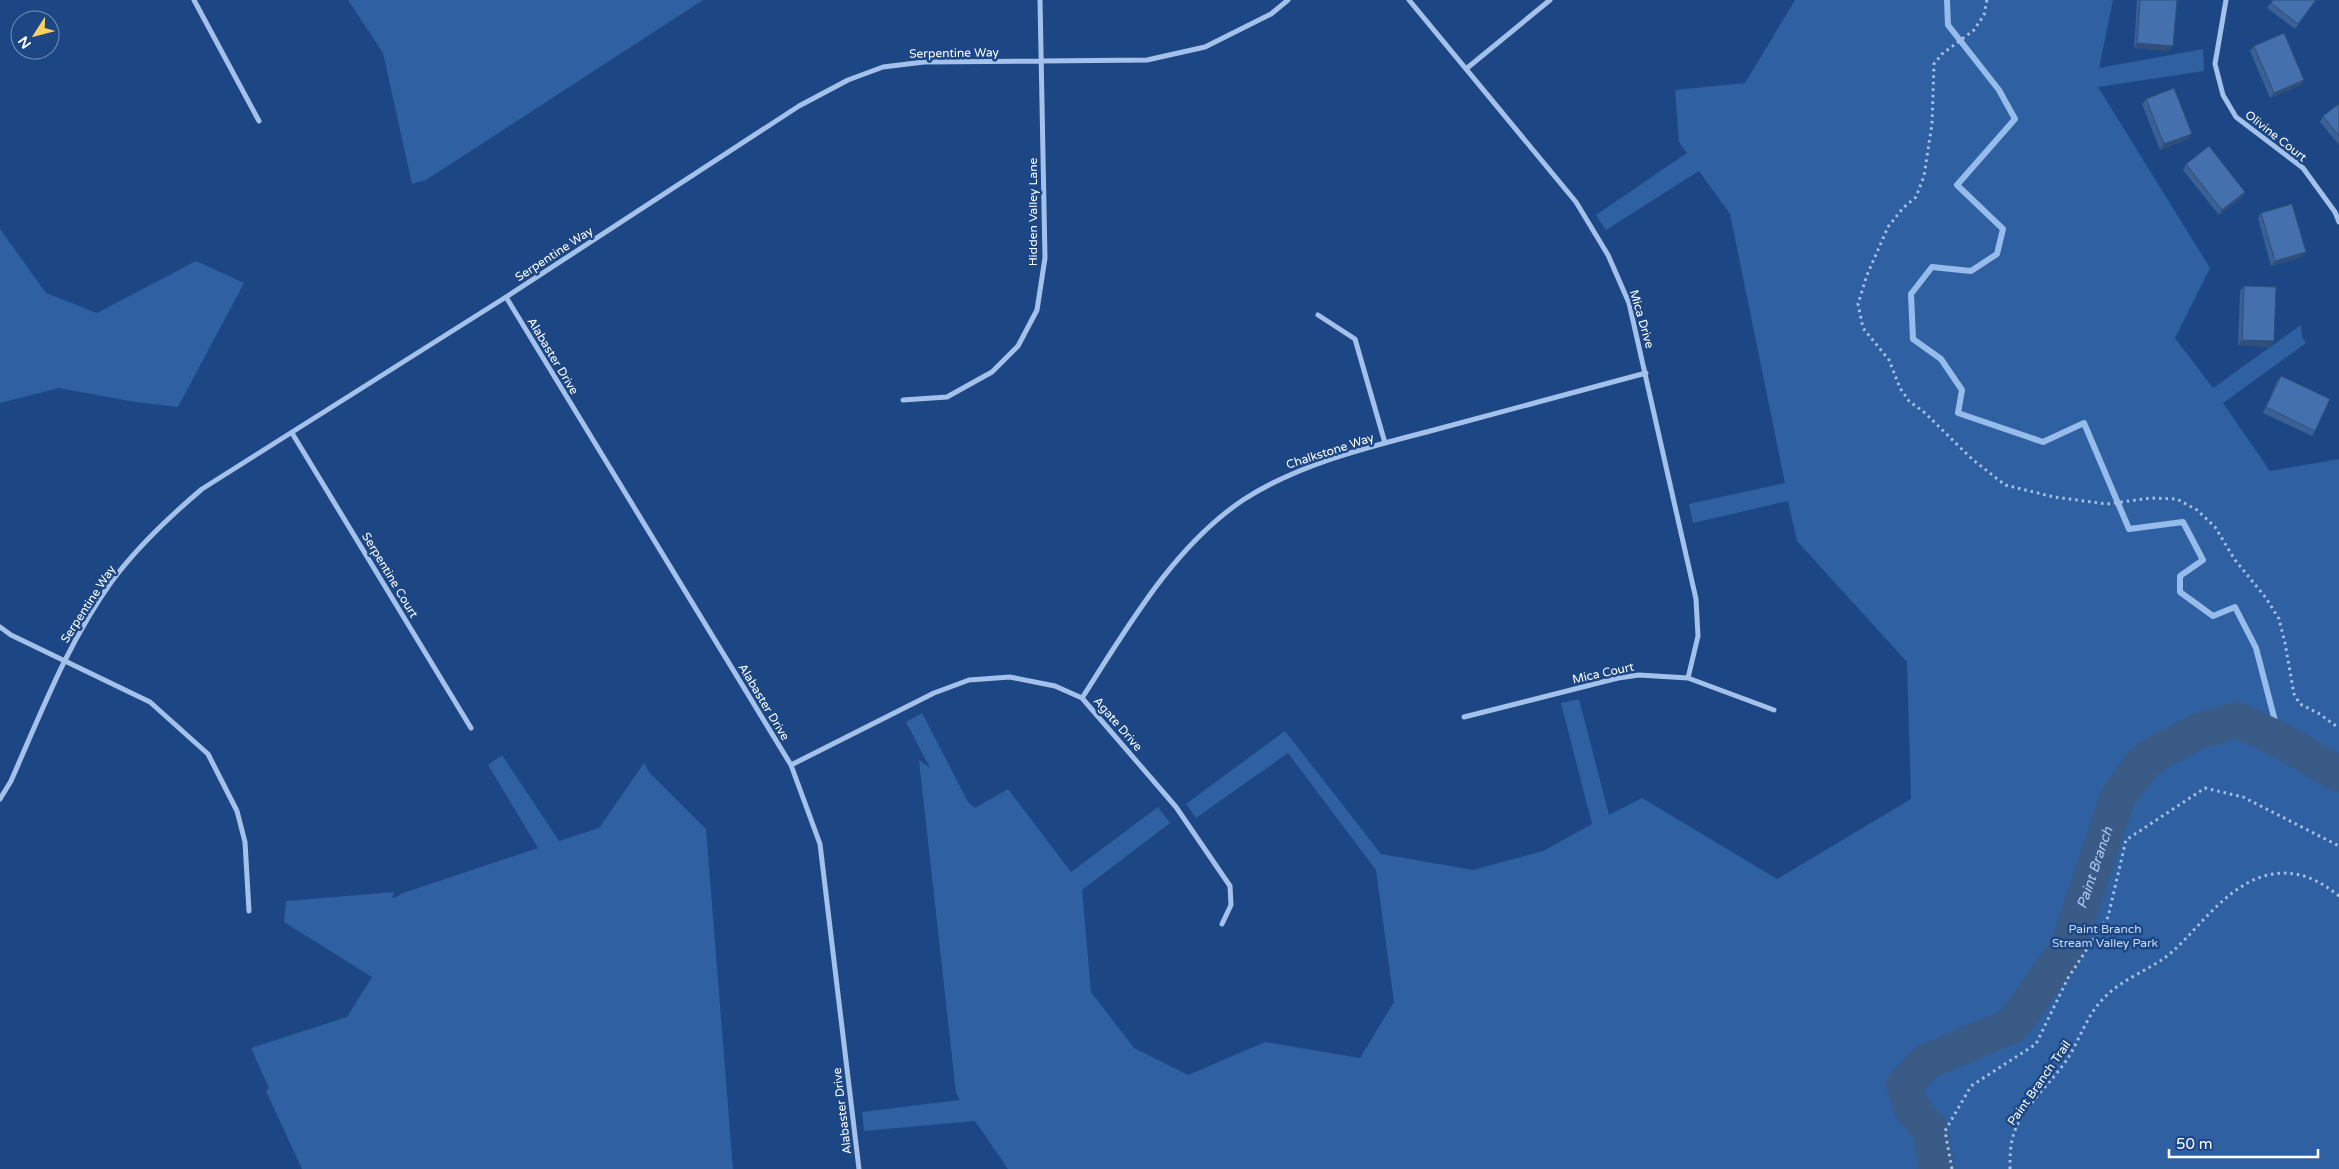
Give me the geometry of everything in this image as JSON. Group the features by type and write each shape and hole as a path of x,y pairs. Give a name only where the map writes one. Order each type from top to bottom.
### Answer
{"street":[{"path":"194,0 259,121"},
{"name":"Hidden Valley Lane","path":"903,400 947,397 992,372 1018,346 1037,310 1045,258 1040,0"},
{"name":"Serpentine Way","path":"0,799 11,781 64,659 112,581 161,524 202,489 506,297 799,106 848,80 883,67 924,62 1147,60 1205,47 1271,14 1288,0"},
{"name":"Mica Drive","path":"1410,0 1576,202 1608,255 1629,303 1696,599 1698,636 1688,678"},
{"path":"1466,69 1550,0"},
{"name":"Olivine Court","path":"2226,0 2215,64 2223,95 2236,117 2303,168 2335,212 2339,222"},
{"name":"Alabaster Drive","path":"506,297 791,765 820,844 859,1169"},
{"path":"1318,315 1355,339 1385,443"},
{"name":"Chalkstone Way","path":"1082,698 1151,591 1201,536 1243,500 1290,474 1385,443 1646,373"},
{"name":"Serpentine Court","path":"292,433 471,728"},
{"path":"0,627 11,635 150,702 208,754 237,811 243,834 249,912"},
{"name":"Mica Court","path":"1464,717 1618,678 1639,675 1688,678 1774,710"},
{"name":"Agate Drive","path":"791,765 934,693 969,680 1010,676 1055,686 1082,698 1176,807 1230,886 1231,905 1222,924"}],"path":[{"path":"1988,0 1984,15 1971,32 1942,54 1934,64 1932,124 1924,176 1916,197 1903,208 1888,227 1867,275 1858,304 1863,328 1889,360 1900,388 1909,401 1925,413 1972,459 2005,485 2054,497 2107,504 2151,498 2177,499 2197,510 2215,527 2235,560 2266,598 2279,619 2294,694 2300,704 2318,713 2339,728"},
{"path":"1952,1169 1945,1131 1971,1086 2036,1044 2068,978 2108,917 2126,840 2205,788 2243,798 2339,846"},
{"name":"Paint Branch Trail","path":"2010,1169 2010,1149 2017,1126 2067,1060 2102,999 2112,990 2171,952 2220,904 2241,888 2256,880 2271,874 2291,872 2307,876 2339,895"}],"green space":[{"path":"348,0 703,0 426,180 412,184 383,53"},
{"name":"Paint Branch Stream Valley Park","path":"1795,0 2113,0 2099,68 2203,49 2204,71 2098,87 2210,268 2175,338 2213,388 2301,325 2302,337 2306,343 2223,403 2270,471 2339,459 2339,1169 1008,1169 975,1121 864,1131 862,1112 960,1100 956,1093 919,760 930,768 906,722 922,713 968,802 975,808 1008,789 1071,872 1158,807 1170,823 1082,890 1091,992 1134,1048 1188,1075 1265,1042 1360,1058 1394,1002 1376,870 1288,753 1196,818 1186,804 1285,731 1381,854 1473,870 1543,851 1592,824 1561,703 1579,699 1609,815 1642,798 1777,879 1911,799 1907,662 1797,541 1788,501 1693,523 1689,504 1785,483 1730,214 1699,171 1606,230 1596,215 1687,153 1679,142 1675,90 1745,83"},
{"path":"0,229 46,293 97,313 196,261 244,283 178,407 135,402 59,388 0,403"},
{"path":"502,755 559,841 599,828 644,763 649,772 706,829 733,1169 302,1169 266,1091 269,1088 251,1048 347,1017 372,977 284,922 286,901 394,892 392,898 538,848 488,765"}],"building":[{"path":"2140,0 2177,0 2173,46 2137,43"},
{"path":"2273,0 2316,0 2298,24 2271,3"},
{"path":"2284,33 2304,80 2274,93 2254,46"},
{"path":"2174,88 2192,134 2164,144 2146,99"},
{"path":"2339,104 2339,136 2323,116"},
{"path":"2209,146 2245,192 2222,210 2186,164"},
{"path":"2292,204 2306,252 2275,261 2261,213"},
{"path":"2244,286 2276,287 2274,341 2242,340"},
{"path":"2281,376 2330,399 2315,431 2266,407"}],"waterway":[{"path":"1947,0 1948,25 1999,90 2015,119 1957,185 2003,229 1997,254 1971,271 1932,267 1911,294 1913,339 1941,359 1962,390 1958,413 2043,442 2084,423 2129,529 2183,522 2203,560 2180,576 2180,592 2213,616 2235,607 2256,648 2280,740"},
{"name":"Paint Branch","path":"1937,1169 1930,1130 1911,1107 1904,1085 1926,1062 2013,1025 2067,949 2118,797 2145,760 2196,732 2237,720 2280,740 2339,774"}]}
